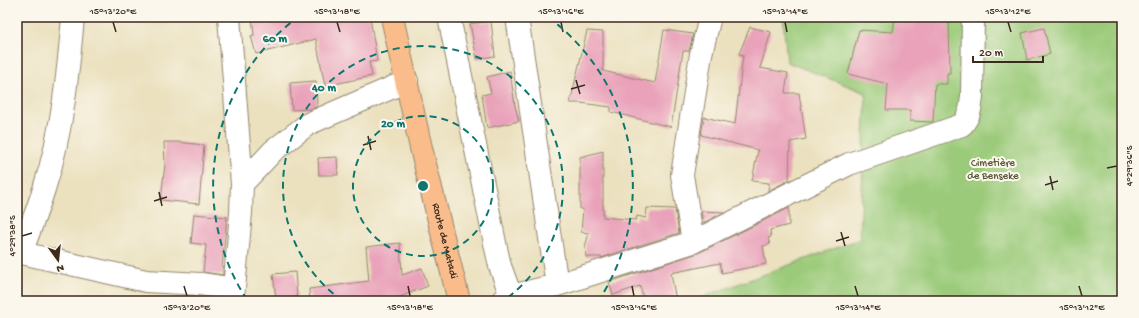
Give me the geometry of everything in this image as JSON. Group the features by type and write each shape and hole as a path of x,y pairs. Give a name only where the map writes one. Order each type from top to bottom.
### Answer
{"highway":[{"name":"Route de Matadi","path":"392,17 421,148 459,301"}],"street":[{"path":"73,17 70,61 60,127 45,188 19,252 146,281 201,284 232,295 241,213 242,184 229,17"},
{"path":"449,17 496,248 508,299 693,242 849,164 962,125 968,118 972,96 973,17"},
{"path":"518,17 557,285"},
{"path":"693,242 682,175 702,54 710,17"},
{"path":"242,184 273,151 308,124 407,81"}],"green space":[{"name":"Cimetière de Benseke","path":"783,17 1122,17 1122,301 692,301 860,239 866,93 787,62"}],"building":[{"path":"252,17 370,17 377,61 369,62 372,76 325,86 316,39 256,54 251,36 254,35"},
{"path":"895,17 949,17 950,73 947,73 947,84 935,84 933,122 910,121 910,110 886,110 888,84 848,74 859,30 893,32"},
{"path":"491,21 495,56 477,59 470,24"},
{"path":"750,27 771,32 760,68 788,73 785,93 799,93 806,139 790,142 789,180 768,191 769,183 752,181 758,150 701,135 704,117 735,124 743,55 739,54"},
{"path":"1044,28 1050,54 1027,60 1022,33"},
{"path":"664,30 693,34 689,51 683,51 671,127 611,112 611,107 570,103 587,31 603,32 603,71 655,83"},
{"path":"510,71 515,106 519,121 487,128 482,95 491,93 487,77"},
{"path":"316,81 317,107 311,109 292,110 290,83"},
{"path":"164,142 204,145 199,204 161,200 165,164"},
{"path":"603,151 603,217 636,220 637,216 646,218 647,208 675,209 679,233 601,258 586,257 585,247 589,233 581,232 583,209 580,209 580,157"},
{"path":"337,157 338,175 319,175 318,158"},
{"path":"789,208 789,225 770,230 771,237 768,238 770,244 763,246 766,264 722,273 720,263 671,273 676,301 644,301 640,286 613,295 609,282 698,253"},
{"path":"701,211 724,212 703,223"},
{"path":"194,214 227,217 222,267 223,275 203,272 206,245 191,243"},
{"path":"400,243 402,275 422,268 428,286 400,297 400,301 310,301 309,289 369,281 366,247"},
{"path":"295,272 297,297 276,299 273,274"}]}
